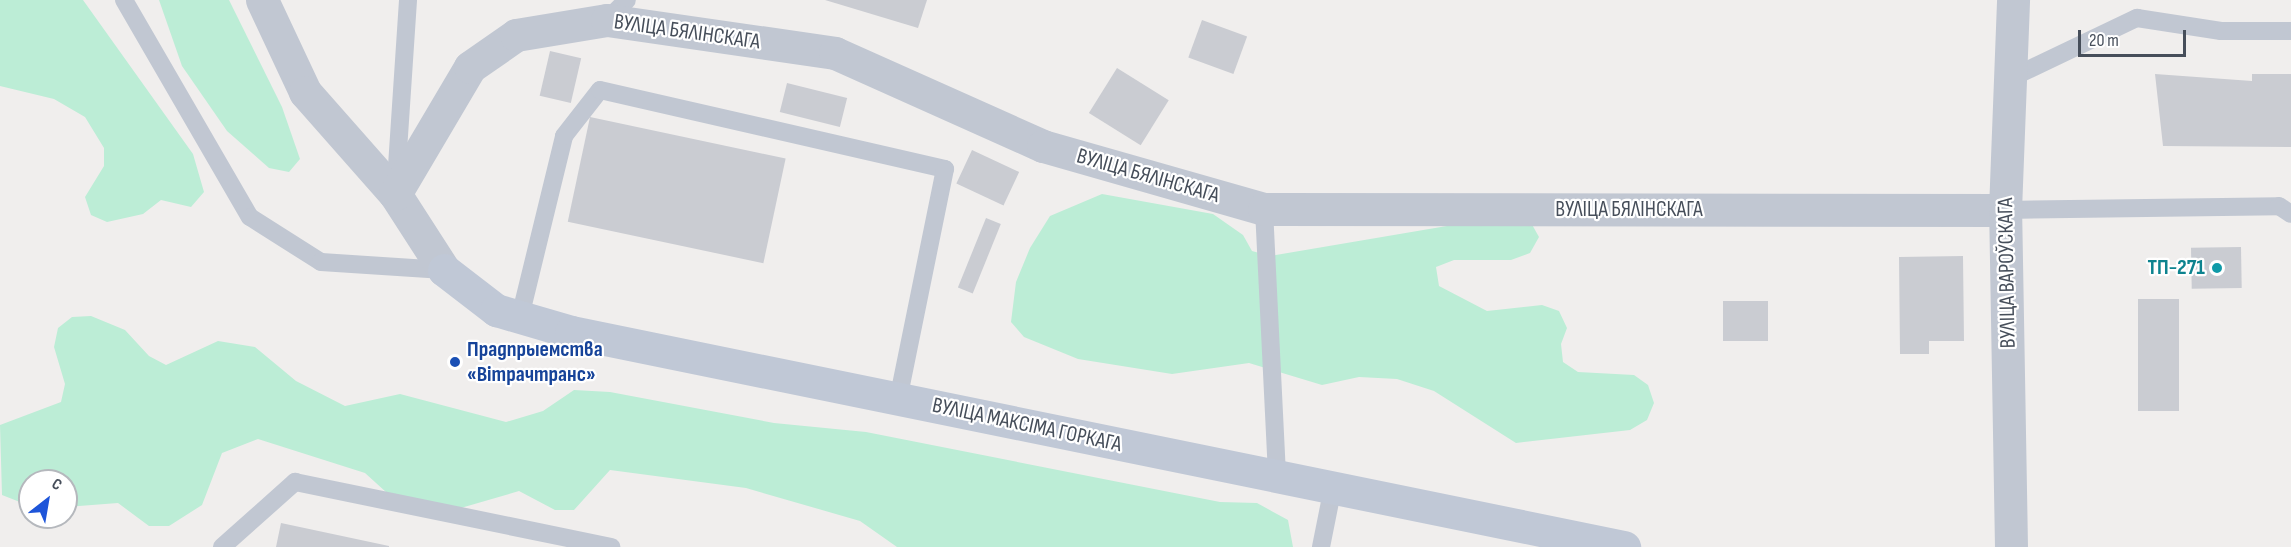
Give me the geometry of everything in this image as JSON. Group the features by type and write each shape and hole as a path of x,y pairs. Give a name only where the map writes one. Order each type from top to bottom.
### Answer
{"main road":[{"name":"ВУЛІЦА МАКСІМА ГОРКАГА","path":"444,270 496,310 520,317 898,399 1624,547"}],"street":[{"path":"262,0 305,92 395,194 444,270"},
{"name":"ВУЛІЦА ВАРОЎСКАГА","path":"2011,547 2006,210 2013,0"},
{"name":"ВУЛІЦА БЯЛІНСКАГА","path":"395,194 470,67 516,35 617,10 835,53 1043,146 1264,209 2006,210"}],"lane":[{"path":"124,0 250,218 321,262 444,270"},
{"path":"395,194 408,0"},
{"path":"2011,78 2137,18 2221,31 2291,32"},
{"path":"520,317 564,136 600,90 945,169 898,399"},
{"path":"2006,210 2279,206 2291,213"},
{"path":"1264,209 1277,476"},
{"path":"222,547 296,482 611,547"},
{"path":"1321,547 1333,487"}],"green space":[{"path":"0,0 83,0 193,154 204,192 191,207 161,200 143,214 107,222 91,215 85,197 104,166 104,148 85,117 54,99 0,86"},
{"path":"159,0 229,0 282,107 300,159 289,172 269,168 227,131 182,66"},
{"path":"1102,194 1213,214 1243,235 1252,251 1270,256 1494,218 1530,221 1539,237 1530,253 1511,260 1454,260 1436,267 1439,286 1487,311 1542,305 1559,311 1567,328 1561,344 1563,362 1578,372 1634,375 1648,385 1654,403 1647,420 1630,430 1516,443 1434,391 1397,379 1359,377 1322,385 1249,363 1172,374 1078,359 1024,337 1011,322 1016,282 1030,248 1050,216"},
{"path":"91,316 125,330 149,356 166,365 218,341 255,347 296,381 345,406 400,394 506,422 543,411 574,390 610,392 774,423 866,432 1220,502 1257,503 1288,520 1293,547 897,547 860,521 746,488 610,470 574,510 555,510 519,491 447,512 408,512 365,473 258,439 222,453 202,505 169,526 149,526 118,503 78,506 78,469 18,469 18,501 2,495 0,425 61,402 65,384 54,347 58,328 72,317"}],"building":[{"path":"825,0 927,0 918,28"},
{"path":"1202,20 1247,36 1233,74 1188,58"},
{"path":"550,51 581,58 571,103 540,96"},
{"path":"1117,68 1169,100 1141,145 1089,113"},
{"path":"2155,74 2252,81 2252,74 2291,74 2291,147 2163,146"},
{"path":"787,83 847,98 840,127 780,112"},
{"path":"590,117 786,159 763,263 568,222"},
{"path":"972,150 1019,172 1003,206 956,184"},
{"path":"986,218 1001,224 973,294 958,288"},
{"name":"ТП-271","path":"2241,247 2242,288 2192,289 2191,248"},
{"path":"1963,256 1964,341 1929,341 1929,354 1900,354 1899,257"},
{"path":"2138,299 2179,299 2179,411 2138,411"},
{"path":"1723,301 1768,301 1768,341 1723,341"},
{"path":"281,523 389,546 389,547 276,547"}],"place":[{"name":"ТП-271","path":"2217,268"},
{"name":"Прадпрыемства «Вітрачтранс»","path":"455,362"}]}
